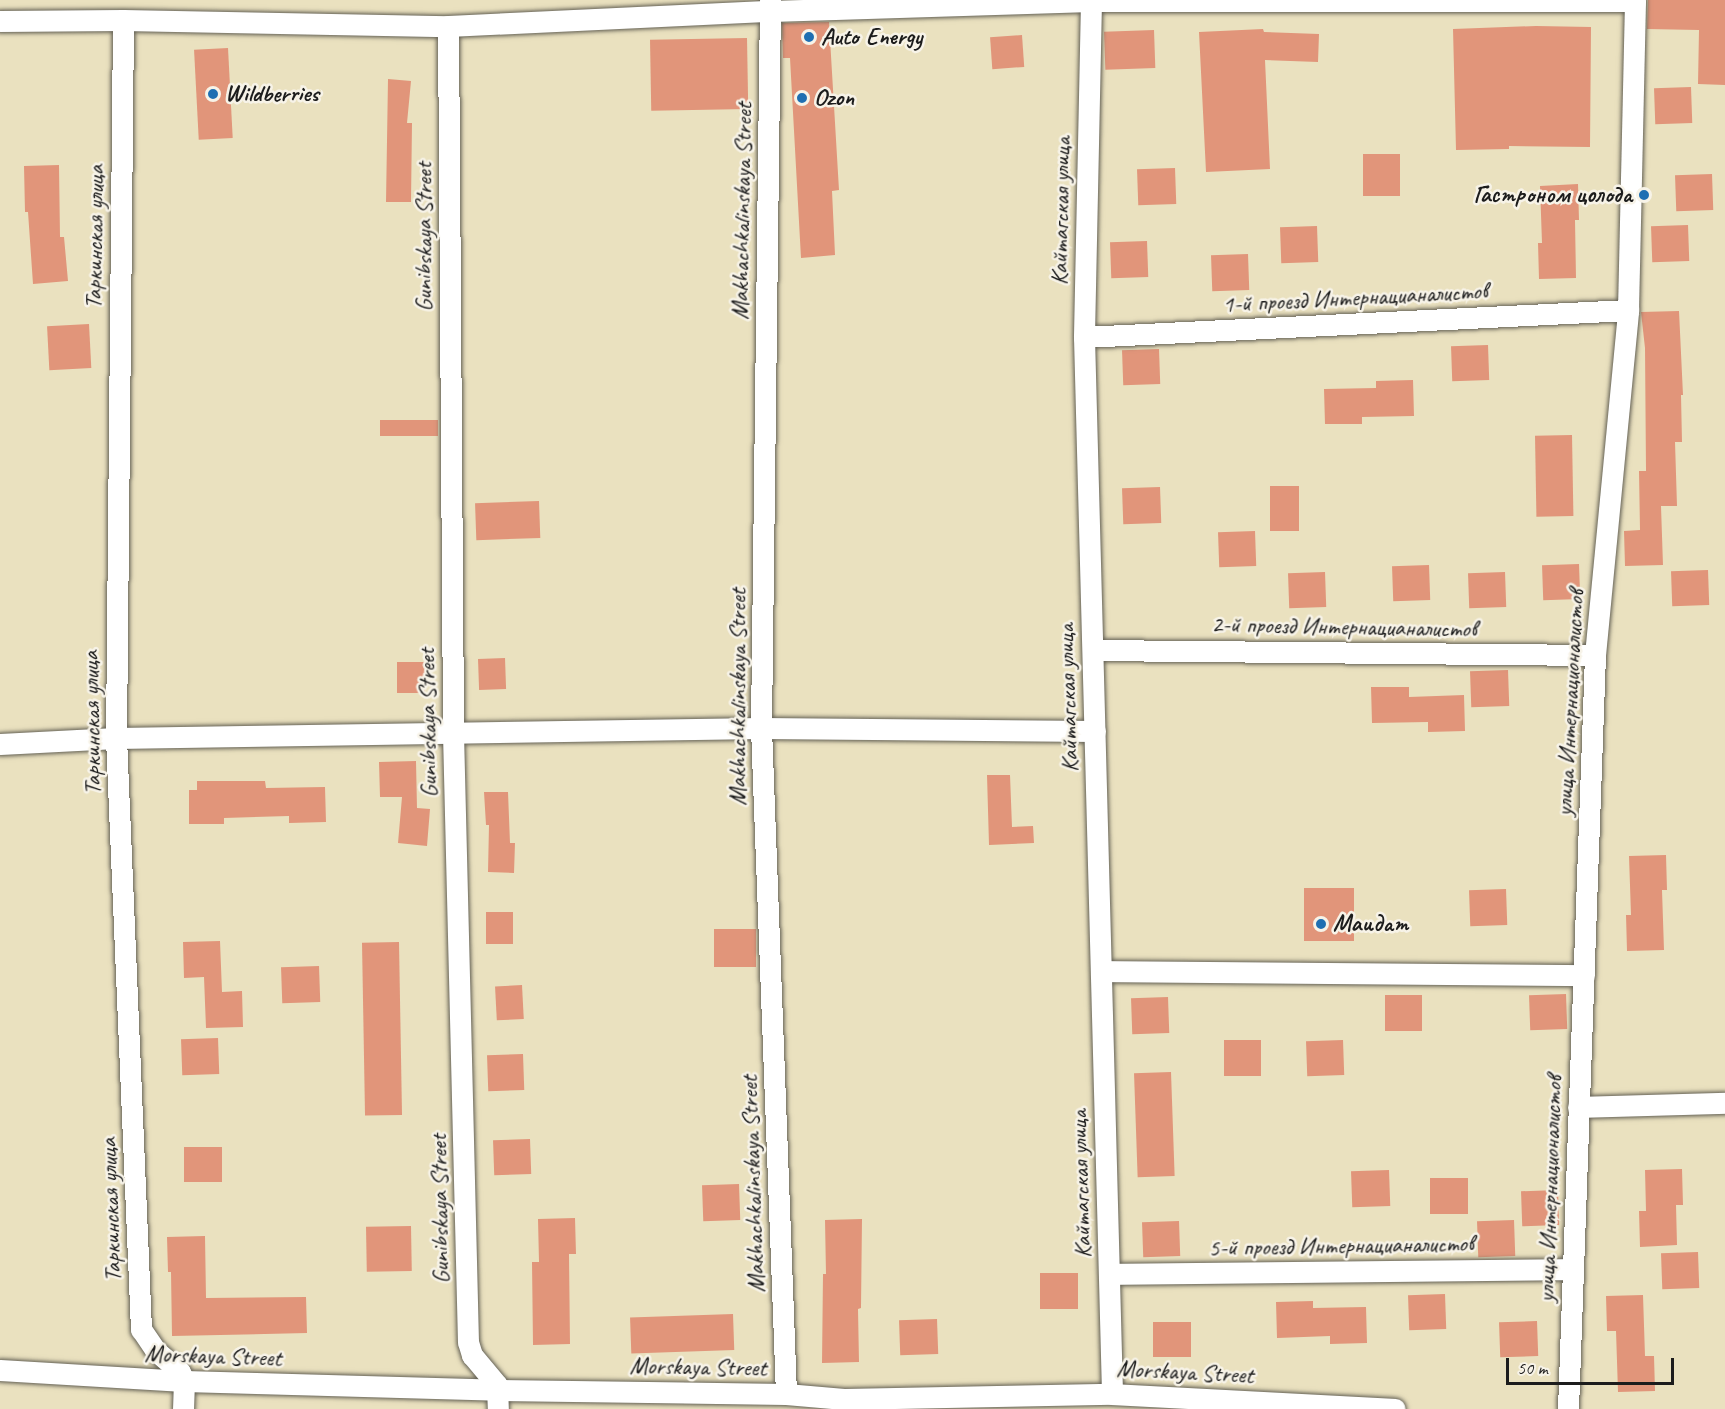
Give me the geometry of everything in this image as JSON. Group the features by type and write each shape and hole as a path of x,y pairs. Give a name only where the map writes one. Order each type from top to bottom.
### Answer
{"street":[{"path":"0,21 123,20 448,26 770,5 1091,1 1635,0"},
{"name":"улица Интернационалистов","path":"1568,1409 1595,655 1628,310 1635,0"},
{"name":"Кайтагская улица","path":"1091,1 1084,337 1112,1394"},
{"name":"Makhachkalinskaya Street","path":"770,5 761,728 786,1394"},
{"name":"Таркинская улица","path":"123,20 116,738 141,1329 155,1350 180,1372 184,1381"},
{"name":"Gunibskaya Street","path":"448,26 453,733 468,1342 472,1355 494,1380 498,1400"},
{"name":"1-й проезд Интернацианалистов","path":"1084,337 1628,310"},
{"name":"2-й проезд Интернацианалистов","path":"1093,650 1595,655"},
{"path":"0,744 116,738 761,728 1095,731"},
{"path":"1101,971 1584,975"},
{"path":"1578,1107 1725,1103"},
{"name":"5-й проезд Интернацианалистов","path":"1109,1274 1573,1269"},
{"name":"Morskaya Street","path":"0,1370 498,1400 786,1394 844,1404 1112,1394 1163,1403 1395,1409"},
{"path":"183,1409 184,1381"}],"building":[{"path":"1648,0 1725,0 1725,85 1698,84 1699,30 1647,29"},
{"path":"829,22 839,190 832,191 835,255 801,258 790,58 783,58 782,23"},
{"path":"1591,27 1590,147 1509,146 1509,149 1456,150 1453,29"},
{"path":"1263,29 1264,32 1319,34 1318,62 1265,60 1270,169 1206,172 1199,32"},
{"path":"1154,30 1155,68 1105,70 1104,32"},
{"path":"1022,35 1024,67 992,69 990,37"},
{"path":"747,38 748,109 651,111 650,40"},
{"name":"Wildberries","path":"228,48 233,138 199,140 194,50"},
{"path":"388,79 411,81 407,123 412,123 411,202 386,202"},
{"path":"1691,87 1692,123 1655,124 1654,88"},
{"path":"1363,154 1400,154 1400,196 1363,196"},
{"path":"59,165 60,237 64,237 68,281 33,284 28,212 25,212 24,166"},
{"path":"1175,168 1176,204 1138,205 1137,169"},
{"path":"1712,174 1713,210 1676,211 1675,175"},
{"path":"1578,184 1579,220 1575,220 1576,278 1539,279 1538,243 1542,243 1540,186"},
{"path":"1688,225 1689,261 1652,262 1651,226"},
{"path":"1317,226 1318,262 1281,263 1280,227"},
{"path":"1147,241 1148,277 1111,278 1110,242"},
{"path":"1248,254 1249,290 1212,291 1211,255"},
{"path":"1679,311 1683,395 1681,395 1682,442 1675,442 1677,506 1661,506 1663,565 1625,566 1624,531 1640,530 1639,471 1646,471 1645,348 1641,312"},
{"path":"89,324 91,368 49,370 47,326"},
{"path":"1488,345 1489,380 1452,381 1451,346"},
{"path":"1159,349 1160,384 1123,385 1122,350"},
{"path":"1413,380 1414,416 1362,417 1362,424 1325,424 1324,389 1376,388 1376,381"},
{"path":"380,420 438,420 438,436 380,436"},
{"path":"1572,435 1573,516 1536,517 1535,436"},
{"path":"1270,486 1299,486 1299,531 1270,531"},
{"path":"1160,487 1161,523 1123,524 1122,488"},
{"path":"539,501 540,538 476,540 475,503"},
{"path":"1255,531 1256,566 1219,567 1218,532"},
{"path":"1579,564 1580,599 1543,600 1542,565"},
{"path":"1429,565 1430,600 1393,601 1392,566"},
{"path":"1708,570 1709,605 1672,606 1671,571"},
{"path":"1325,572 1326,607 1289,608 1288,573"},
{"path":"1505,572 1506,607 1469,608 1468,573"},
{"path":"505,658 506,689 479,690 478,659"},
{"path":"397,662 425,662 425,693 397,693"},
{"path":"1508,670 1509,706 1471,707 1470,671"},
{"path":"1371,687 1409,687 1409,697 1464,695 1465,731 1428,732 1428,722 1372,723"},
{"path":"416,761 417,808 430,809 427,846 398,843 402,797 380,797 379,762"},
{"path":"987,775 1010,775 1012,827 1033,826 1034,843 989,845"},
{"path":"197,781 265,781 266,788 325,787 326,822 289,823 289,816 224,818 224,824 189,824 189,790 197,790"},
{"path":"484,792 508,792 510,843 515,843 514,873 488,872 489,825 486,825"},
{"path":"1666,855 1667,890 1662,890 1664,950 1627,951 1626,915 1631,915 1629,856"},
{"path":"1304,888 1354,888 1354,941 1304,941"},
{"path":"1506,889 1507,925 1470,926 1469,890"},
{"path":"486,912 513,912 513,944 486,944"},
{"path":"714,929 756,929 756,967 714,967"},
{"path":"220,941 222,992 242,991 243,1027 206,1028 204,977 184,978 183,942"},
{"path":"399,942 402,1115 365,1116 362,943"},
{"path":"319,966 320,1002 282,1003 281,967"},
{"path":"522,985 524,1019 497,1020 495,986"},
{"path":"1566,994 1567,1029 1530,1030 1529,995"},
{"path":"1385,995 1422,995 1422,1031 1385,1031"},
{"path":"1168,997 1169,1033 1132,1034 1131,998"},
{"path":"218,1038 219,1074 182,1075 181,1039"},
{"path":"1224,1040 1261,1040 1261,1076 1224,1076"},
{"path":"1343,1040 1344,1075 1307,1076 1306,1041"},
{"path":"523,1054 524,1090 488,1091 487,1055"},
{"path":"1171,1072 1175,1176 1138,1177 1134,1073"},
{"path":"530,1139 531,1174 494,1175 493,1140"},
{"path":"184,1147 222,1147 222,1182 184,1182"},
{"path":"1682,1169 1683,1205 1676,1205 1677,1245 1640,1247 1639,1211 1646,1211 1645,1170"},
{"path":"1389,1170 1390,1206 1352,1207 1351,1171"},
{"path":"1430,1178 1468,1178 1468,1214 1430,1214"},
{"path":"739,1184 740,1220 703,1221 702,1185"},
{"path":"1558,1190 1559,1225 1522,1226 1521,1191"},
{"path":"575,1218 576,1254 569,1254 570,1344 533,1345 532,1262 539,1262 538,1219"},
{"path":"862,1219 861,1308 858,1309 859,1362 822,1363 823,1274 826,1274 825,1220"},
{"path":"1514,1220 1515,1256 1478,1257 1477,1221"},
{"path":"1179,1221 1180,1256 1143,1257 1142,1222"},
{"path":"411,1226 412,1271 367,1272 366,1227"},
{"path":"205,1236 206,1298 306,1297 307,1333 172,1336 171,1272 168,1272 167,1237"},
{"path":"1698,1252 1699,1288 1662,1289 1661,1253"},
{"path":"1040,1273 1078,1273 1078,1309 1040,1309"},
{"path":"1445,1294 1446,1329 1409,1330 1408,1295"},
{"path":"1643,1295 1645,1356 1654,1356 1655,1391 1618,1392 1616,1331 1607,1331 1606,1296"},
{"path":"1313,1301 1313,1308 1366,1307 1367,1343 1330,1344 1330,1336 1277,1338 1276,1302"},
{"path":"733,1314 734,1350 631,1354 630,1318"},
{"path":"937,1319 938,1354 900,1355 899,1320"},
{"path":"1537,1321 1538,1356 1500,1357 1499,1322"},
{"path":"1153,1322 1191,1322 1191,1357 1153,1357"}],"place":[{"name":"Auto Energy","path":"809,37"},
{"name":"Wildberries","path":"213,94"},
{"name":"Ozon","path":"802,98"},
{"name":"Гастроном цолода","path":"1644,195"},
{"name":"Маидат","path":"1321,924"}]}
